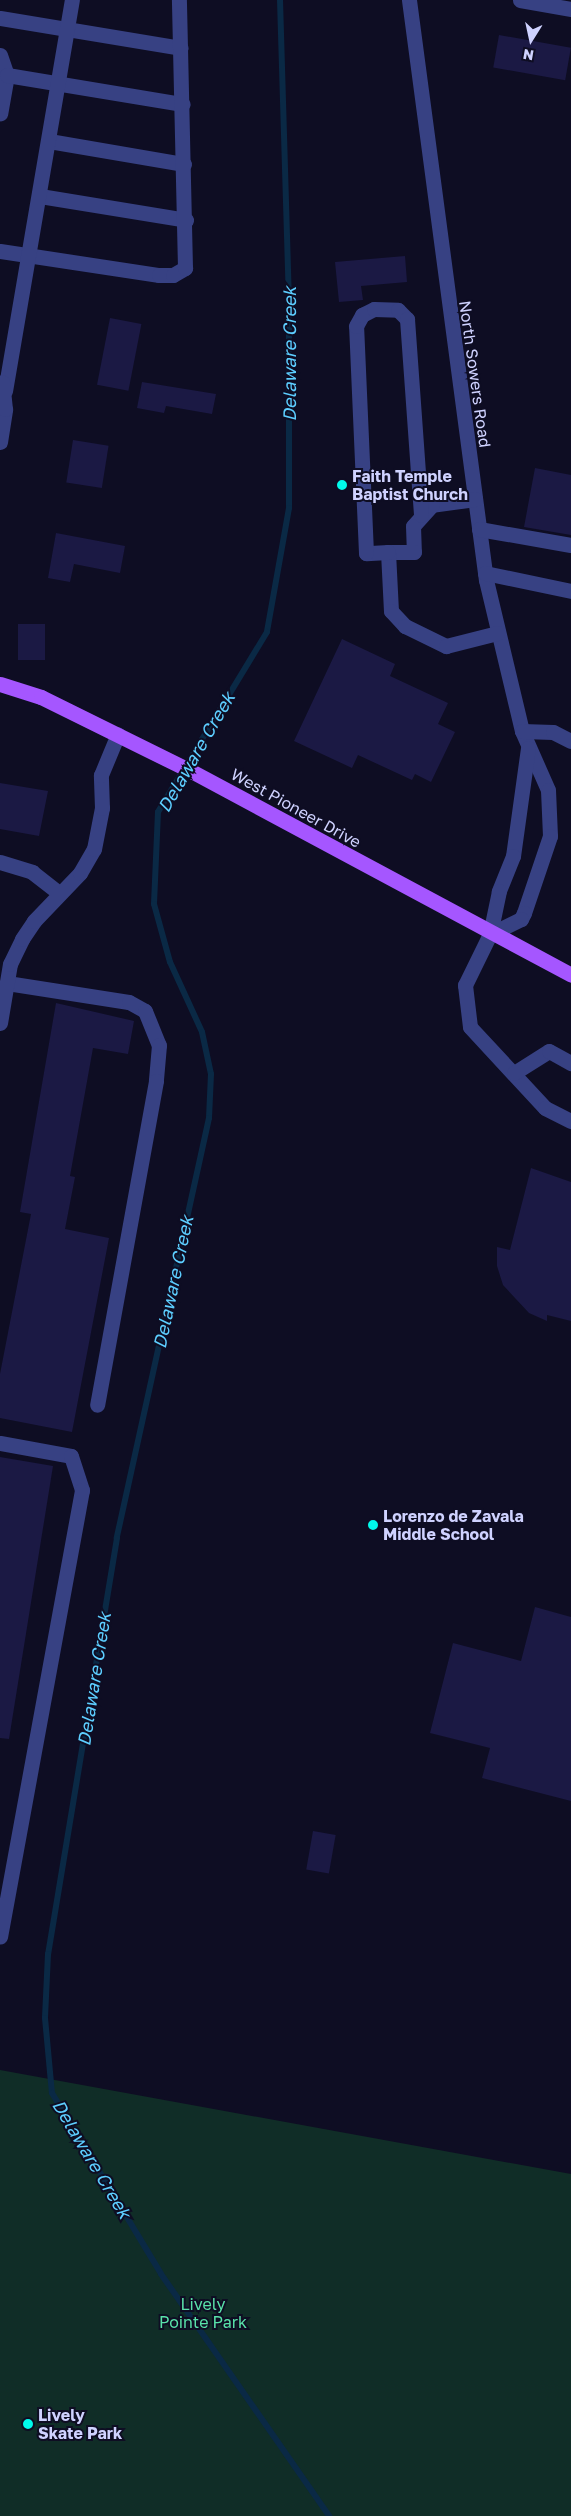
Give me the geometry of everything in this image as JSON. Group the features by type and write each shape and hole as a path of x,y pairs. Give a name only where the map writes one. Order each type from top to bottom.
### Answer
{"main road":[{"name":"West Pioneer Drive","path":"0,684 41,697 118,734 222,788 490,934 571,974"}],"street":[{"path":"0,442 6,409 3,385 30,252 72,0"},
{"path":"0,251 30,252 173,275 185,268 186,220 179,0"},
{"name":"North Sowers Road","path":"410,0 485,573 496,632 522,731 528,748 543,770 548,790 550,836 521,919 490,934"},
{"path":"520,0 571,9"},
{"path":"0,18 182,48"},
{"path":"0,55 7,74 0,113"},
{"path":"7,74 183,104"},
{"path":"49,142 184,164"},
{"path":"40,196 186,220"},
{"path":"421,514 406,319 398,310 374,309 362,315 356,326 366,553 414,552 413,526 421,514 432,505 475,499"},
{"path":"479,529 571,544"},
{"path":"388,552 390,611 405,626 446,646 496,632"},
{"path":"485,573 571,591"},
{"path":"522,731 553,732 571,740"},
{"path":"0,1023 7,983 22,939 59,894 80,873 94,849 102,808 101,775 118,734"},
{"name":"North Sowers Road","path":"490,934 499,891 514,856 528,748"},
{"path":"0,862 32,872 59,894"},
{"path":"490,934 465,985 470,1026 545,1108 571,1121"},
{"path":"7,983 129,1002 145,1011 159,1045 97,1405"},
{"path":"514,1073 549,1050 571,1063"},
{"path":"0,1444 71,1456 82,1490 0,1938"}],"green space":[{"name":"Lively Pointe Park","path":"0,2070 571,2174 571,2516 0,2516"}],"building":[{"path":"499,35 571,48 565,80 493,67"},
{"path":"405,256 407,282 361,286 363,300 339,302 335,262"},
{"path":"110,318 141,324 128,391 97,385"},
{"path":"142,382 216,394 212,414 166,406 164,413 137,408"},
{"path":"73,440 109,446 102,488 66,482"},
{"path":"535,468 571,475 571,535 524,527"},
{"path":"56,533 125,546 120,573 74,564 70,582 48,578"},
{"path":"18,624 45,624 45,660 18,660"},
{"path":"342,639 395,664 390,676 448,703 438,724 455,732 431,782 415,774 412,780 358,755 352,768 294,741"},
{"path":"0,783 48,791 39,836 0,829"},
{"path":"56,1003 134,1021 128,1054 93,1048 70,1176 75,1177 65,1229 109,1238 72,1432 0,1418 0,1374 31,1214 20,1212"},
{"path":"531,1168 571,1182 571,1321 547,1315 547,1321 529,1313 503,1285 497,1266 497,1247 510,1250"},
{"path":"0,1457 53,1466 9,1739 0,1738"},
{"path":"535,1607 571,1617 571,1801 482,1778 490,1748 430,1733 453,1643 521,1661"},
{"path":"313,1831 336,1835 329,1873 306,1869"}],"waterway":[{"name":"Delaware Creek","path":"280,0 289,309 289,508 267,632 158,812 154,904 170,962 202,1032 211,1074 209,1118 117,1538 48,1954 45,2018 52,2093 161,2274 329,2516"}],"place":[{"name":"Faith Temple Baptist Church","path":"342,485"},
{"name":"Lorenzo de Zavala Middle School","path":"373,1525"},
{"name":"Lively Skate Park","path":"28,2424"}]}
